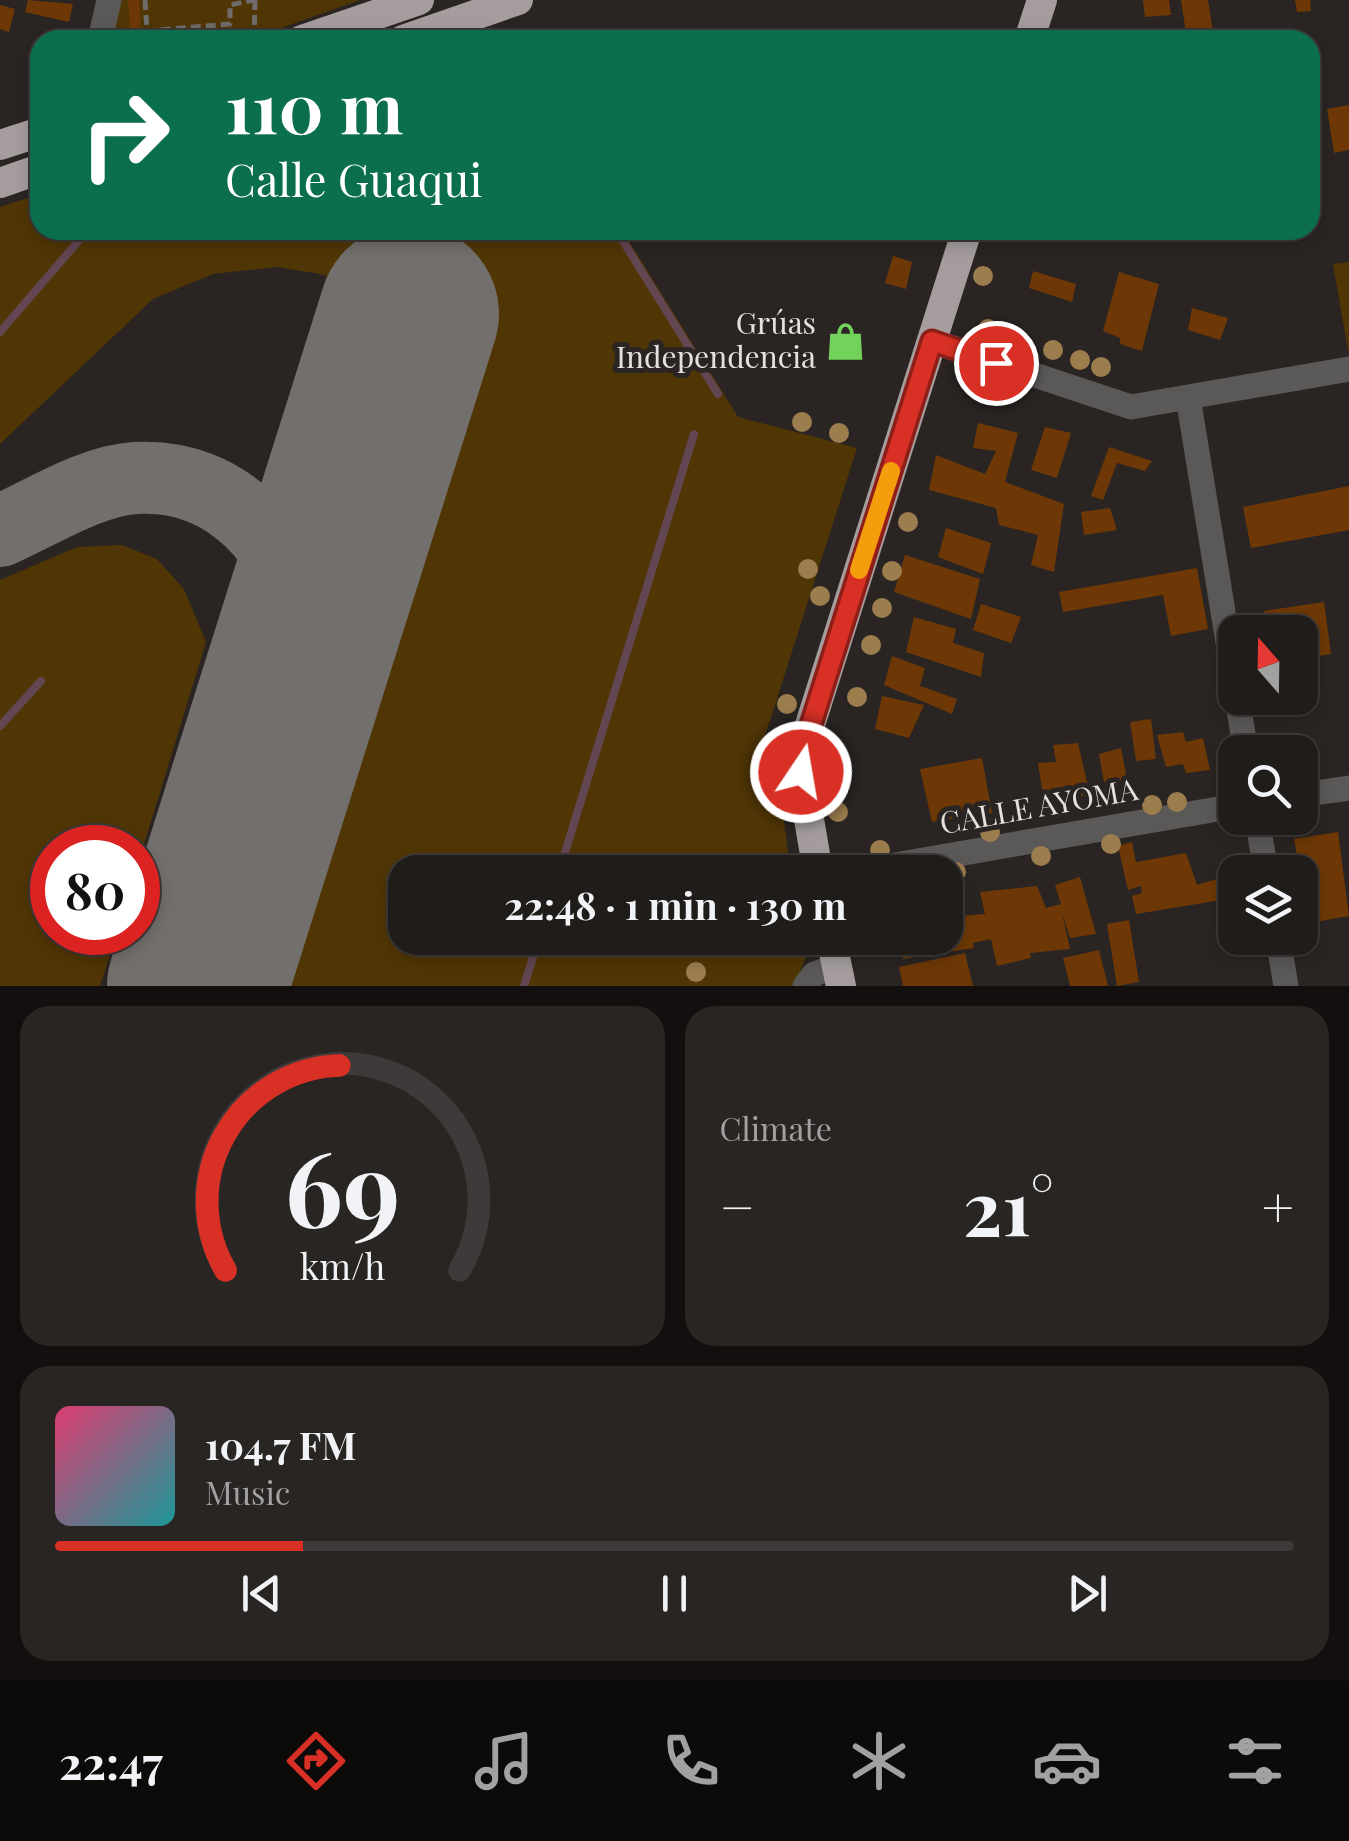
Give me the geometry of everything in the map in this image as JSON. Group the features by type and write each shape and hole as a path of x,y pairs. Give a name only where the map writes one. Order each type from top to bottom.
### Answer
{"highway":[{"path":"331,30 419,0"},
{"path":"432,30 518,0"},
{"path":"1032,30 1042,0"},
{"path":"0,145 30,135"},
{"path":"0,183 30,172"},
{"path":"815,855 801,772 810,728 965,240"}],"street":[{"path":"102,30 109,0"},
{"path":"932,341 1131,407 1349,369"},
{"path":"1188,397 1224,615"},
{"path":"1318,793 1349,788"},
{"name":"CALLE AYOMA","path":"952,855 1218,809"},
{"path":"1281,955 1286,986"},
{"path":"806,986 814,974 836,963"}],"path":[{"path":"144,0 147,30"},
{"path":"159,30 230,24 230,5 255,0 254,30"}],"shaded area":[{"path":"114,0 360,0 276,30 107,30"},
{"path":"30,197 30,240 628,240 738,417 857,448 759,755 775,759 789,855 388,855 388,955 807,955 794,986 286,986 492,331 320,274 277,267 213,274 153,299 0,444 0,207"},
{"path":"1349,262 1349,356 1333,264"},
{"path":"122,545 157,559 184,589 206,642 150,825 30,825 30,955 110,955 100,986 0,986 0,580 77,547"}],"building":[{"path":"28,0 73,4 69,22 25,12"},
{"path":"128,0 139,0 141,29 130,30"},
{"path":"1143,0 1169,0 1171,15 1145,17"},
{"path":"1181,0 1208,0 1212,30 1186,30"},
{"path":"1295,0 1310,0 1311,11 1297,12"},
{"path":"0,5 15,9 9,32 0,29"},
{"path":"1349,105 1349,150 1334,153 1327,109"},
{"path":"893,256 912,262 906,289 885,283"},
{"path":"1033,271 1076,284 1072,302 1029,288"},
{"path":"1119,272 1159,284 1142,351 1120,344 1120,338 1103,331"},
{"path":"1192,308 1228,318 1220,340 1188,330"},
{"path":"978,423 1018,433 1005,482 1064,504 1054,572 1031,565 1038,535 999,525 996,508 929,490 936,455 985,474 996,451 973,448"},
{"path":"1045,427 1071,433 1057,478 1031,470"},
{"path":"1109,447 1152,461 1145,471 1117,463 1103,500 1091,496"},
{"path":"1349,486 1349,530 1251,548 1243,507"},
{"path":"1110,508 1117,530 1084,535 1081,512"},
{"path":"946,528 991,543 983,574 938,557"},
{"path":"905,555 980,579 971,619 894,592"},
{"path":"1197,568 1208,629 1171,636 1163,595 1063,612 1059,592"},
{"path":"1324,602 1331,654 1318,656 1318,615 1265,615 1264,611"},
{"path":"981,604 1021,617 1011,643 973,630"},
{"path":"914,617 956,629 953,643 984,653 981,677 906,652"},
{"path":"892,656 925,668 920,686 957,699 952,714 884,685"},
{"path":"882,696 924,705 909,738 875,729"},
{"path":"1151,719 1156,759 1136,761 1130,722"},
{"path":"1183,732 1186,742 1203,738 1210,770 1186,773 1183,764 1166,767 1157,735"},
{"path":"1078,743 1090,795 1044,801 1038,763 1056,762 1053,745"},
{"path":"1121,748 1127,779 1104,782 1099,754"},
{"path":"982,758 992,813 932,822 920,769"},
{"path":"1338,832 1349,916 1318,921 1318,855 1297,855 1294,839"},
{"path":"1132,842 1136,862 1186,853 1197,885 1218,879 1218,901 1136,914 1132,896 1142,893 1141,886 1128,890 1118,846"},
{"path":"1080,877 1096,934 1070,938 1062,913 1070,949 1030,953 1031,958 997,966 991,939 963,950 963,916 985,914 980,892 1037,886 1046,908 1061,904 1055,885"},
{"path":"1129,920 1139,982 1117,986 1107,924"},
{"path":"1099,950 1108,986 1070,986 1063,958"},
{"path":"963,953 973,986 903,986 899,967"}],"waterway":[{"path":"0,332 79,240"},
{"path":"622,240 718,394"},
{"path":"564,855 694,434"},
{"path":"0,726 41,681"},
{"path":"524,986 534,955"}],"taxiway":[{"path":"0,531 83,491 118,480 168,479 199,487 226,501 270,543 287,570 306,630"}],"runway":[{"path":"197,986 409,314"}],"slow traffic":[{"path":"859,570 891,471"}],"place":[{"name":"Grúas Independencia","path":"846,341"}],"route":[{"path":"801,772 810,728 932,341 996,363"}]}
